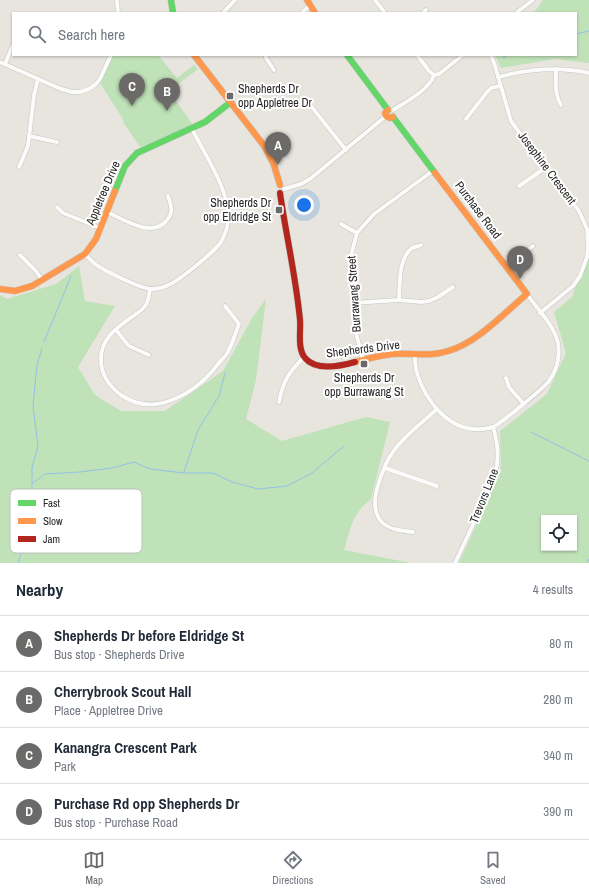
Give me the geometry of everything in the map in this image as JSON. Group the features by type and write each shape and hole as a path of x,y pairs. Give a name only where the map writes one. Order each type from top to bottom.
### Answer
{"main road":[{"path":"171,0 173,12"},
{"path":"309,2 314,12"},
{"path":"195,56 265,147 274,165 281,189 301,325 300,346 304,358"},
{"name":"Purchase Road","path":"348,56 527,294"},
{"name":"Appletree Drive","path":"0,289 15,291 22,290 42,280 85,254 92,246 107,212 121,174 131,158 137,153 205,122 231,102"},
{"name":"Shepherds Drive","path":"304,358 313,364 327,366 386,355 443,353 461,346 477,335 527,294"}],"street":[{"path":"117,0 118,12"},
{"path":"225,12 235,0"},
{"path":"375,0 384,12"},
{"path":"517,12 532,0"},
{"path":"303,12 309,2"},
{"path":"12,47 2,63 72,92 80,92 95,85 100,79 111,56"},
{"path":"266,56 274,70"},
{"path":"418,56 434,75"},
{"path":"434,75 439,74 462,56"},
{"name":"Josephine Crescent","path":"490,56 511,121 545,168 579,211 587,229 587,256 580,276 573,286 540,313"},
{"path":"498,77 542,68 567,69 589,73"},
{"path":"556,69 557,98 561,105"},
{"path":"281,189 301,184 310,179 390,113 424,89 431,82 434,75"},
{"path":"19,167 29,136 34,95 38,79"},
{"path":"466,119 487,92 492,88 500,86"},
{"path":"311,106 346,150"},
{"path":"85,254 100,267 141,287 150,289 167,286 215,250 225,234 228,223 228,213 223,189 192,129"},
{"path":"29,136 56,142"},
{"path":"519,186 545,168"},
{"name":"Burrawang Street","path":"363,360 356,333 350,259 357,232 374,214 434,169"},
{"path":"107,212 143,227 150,229 159,227 166,222 171,215 172,207 168,196"},
{"path":"57,207 63,213 100,228"},
{"path":"341,224 357,232"},
{"path":"399,300 400,275 403,264 407,254 413,248 421,245"},
{"path":"506,266 533,246"},
{"path":"20,255 36,271 42,280"},
{"path":"353,303 399,300 421,302 429,301 453,287"},
{"path":"150,289 149,299 145,307 110,334 102,346 100,360 104,376 114,389 123,396 137,402 158,404 178,398 212,372 226,356 239,324 225,306"},
{"name":"Purchase Road","path":"493,427 548,382 557,364 558,343 555,334 527,294"},
{"path":"116,330 129,346 149,355"},
{"path":"415,355 416,372 422,388 437,410 445,417 465,428 482,429 493,427"},
{"path":"279,402 281,390 289,373 304,358"},
{"path":"506,378 509,387 522,403"},
{"path":"413,532 383,524 377,517 374,504 380,477 389,458 402,442 437,410"},
{"name":"Trevors Lane","path":"455,563 494,480 498,466 498,451 493,427"},
{"path":"385,468 437,486"}],"green space":[{"path":"543,0 589,0 589,63 555,59 501,68 495,56 577,56 577,12 533,12 536,10"},
{"path":"114,56 159,56 177,78 194,65 198,69 169,91 193,125 140,147 100,83"},
{"path":"589,252 589,563 459,563 501,471 500,431 547,394 566,353 554,312 572,297 587,253"},
{"path":"79,266 85,301 115,306 78,367 95,395 121,411 165,411 223,371 252,318 266,299 256,380 246,419 282,441 366,417 390,422 371,499 356,515 344,550 411,563 0,563 0,295 7,299 56,284"}],"waterway":[{"path":"577,34 589,31"},
{"path":"44,342 71,276"},
{"path":"32,489 32,467 38,446 33,406 37,365 42,348"},
{"path":"184,472 198,430 219,396 225,373"},
{"path":"531,432 589,461"},
{"path":"33,483 45,474 112,468 134,462 150,469 184,473 213,473 232,482 258,489 287,486 312,473 344,446"},
{"path":"18,563 21,553"},
{"path":"587,563 589,559"}],"traffic: fast":[{"path":"171,0 173,12"},
{"path":"348,56 388,110"},
{"path":"115,191 125,166 137,153 205,122 231,102"},
{"path":"393,117 435,173"}],"traffic: slow":[{"path":"307,0 314,12"},
{"path":"195,56 265,147 274,165 280,185"},
{"path":"388,110 385,113 386,116 390,118 393,117"},
{"path":"355,362 393,354 442,353 459,347 480,334 527,294 435,173"},
{"path":"0,289 15,291 32,286 85,254 96,239 115,191"}],"traffic: jam":[{"path":"280,193 296,288 300,320 300,344 303,354 305,358 315,365 336,366 355,362"}],"place":[{"name":"Shepherds Dr opp Appletree Dr","path":"230,96"},
{"name":"Kanangra Crescent Park","path":"132,106"},
{"name":"Cherrybrook Scout Hall","path":"167,111"},
{"name":"Shepherds Dr before Eldridge St","path":"278,165"},
{"name":"Shepherds Dr opp Eldridge St","path":"279,210"},
{"name":"Purchase Rd opp Shepherds Dr","path":"520,279"},
{"name":"Shepherds Dr opp Burrawang St","path":"364,364"}]}
